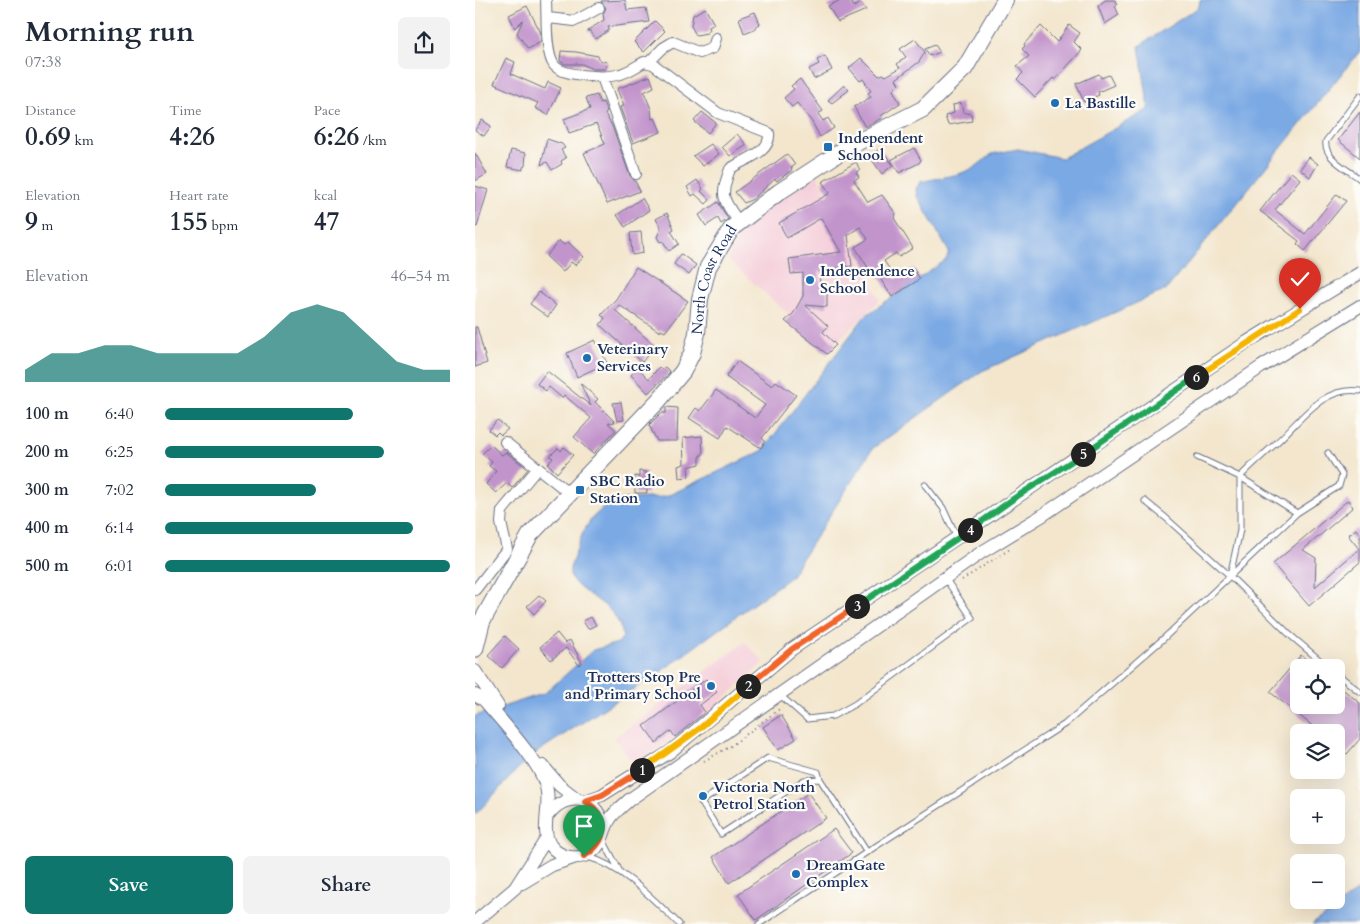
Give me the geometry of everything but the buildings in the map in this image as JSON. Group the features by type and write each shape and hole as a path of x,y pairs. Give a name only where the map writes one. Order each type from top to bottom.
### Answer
{"main road":[{"name":"North Coast Road","path":"475,649 479,624 530,535 568,492 659,400 683,371 692,353 697,333 700,299 707,267 733,228 779,192 848,147 923,109 965,68 1005,0"}],"street":[{"path":"546,0 550,56 554,65 561,72 602,77 627,72 644,62 653,64 718,113 769,133 768,141 761,151 730,169 722,189 728,207 739,222"},
{"path":"547,18 575,21 599,8"},
{"path":"648,63 663,48 673,42 700,53 713,48 716,38"},
{"path":"602,77 636,174"},
{"path":"548,815 560,802 602,795 670,752 780,658 1247,342 1358,273"},
{"path":"475,922 515,888 552,865 580,857 598,846 610,817 629,800 784,699 1043,515 1261,367 1360,306"},
{"path":"505,442 568,492"},
{"path":"475,590 496,560 507,549 501,523 502,511 537,468"},
{"path":"475,671 483,697 536,761 559,785 599,813 603,835"},
{"path":"536,761 545,782 549,798 545,826 547,838 558,853 580,857"},
{"path":"515,888 547,838"}],"lane":[{"path":"1360,96 1327,141 1325,147 1330,155 1360,179"},
{"path":"1230,576 1240,530 1240,477 1324,398 1349,390 1360,391"},
{"path":"759,924 1065,724 1163,639 1297,512 1339,486 1342,475 1328,453"},
{"path":"1197,457 1240,477 1297,512"},
{"path":"925,485 943,508 958,539"},
{"path":"1145,501 1230,576 1290,635 1318,659"},
{"path":"784,699 807,719 833,716 855,704 972,618 948,583"},
{"path":"1345,680 1360,692"},
{"path":"820,779 804,780 721,834 701,802 768,758 818,772 820,779 867,852"},
{"path":"603,835 622,875"},
{"path":"580,857 598,860 622,875 679,924"}],"path":[{"path":"948,583 1016,545"},
{"path":"699,765 731,746 784,699"}],"shaded area":[{"name":"Independence School","path":"817,175 880,300 828,350 728,260 744,224"},
{"name":"Trotters Stop Pre and Primary School","path":"745,642 764,662 707,714 635,765 614,738"}],"water":[{"path":"1200,0 1360,0 1360,51 1166,290 982,371 873,448 790,577 663,670 528,758 475,815 475,716 545,693 593,650 618,643 623,637 620,625 614,615 576,584 570,576 570,568 583,532 592,518 612,500 665,497 762,451 865,316 946,260 949,252 917,196 916,189 920,182 959,174 974,168 992,154 1018,149 1062,158 1149,109 1139,46 1199,7"},
{"path":"1360,889 1360,924 1312,924 1333,909 1345,909 1345,900"}],"place":[{"name":"La Bastille","path":"1055,103"},
{"name":"Independent School","path":"828,147"},
{"name":"Independence School","path":"810,280"},
{"name":"Veterinary Services","path":"587,358"},
{"name":"SBC Radio Station","path":"580,490"},
{"name":"Trotters Stop Pre and Primary School","path":"711,686"},
{"name":"Victoria North Petrol Station","path":"703,796"},
{"name":"DreamGate Complex","path":"796,874"}],"route":[{"path":"584,856 598,846 604,831 599,813 585,801 602,795 670,752 792,649 958,539 1013,499 1088,451 1247,342 1300,309"}]}
